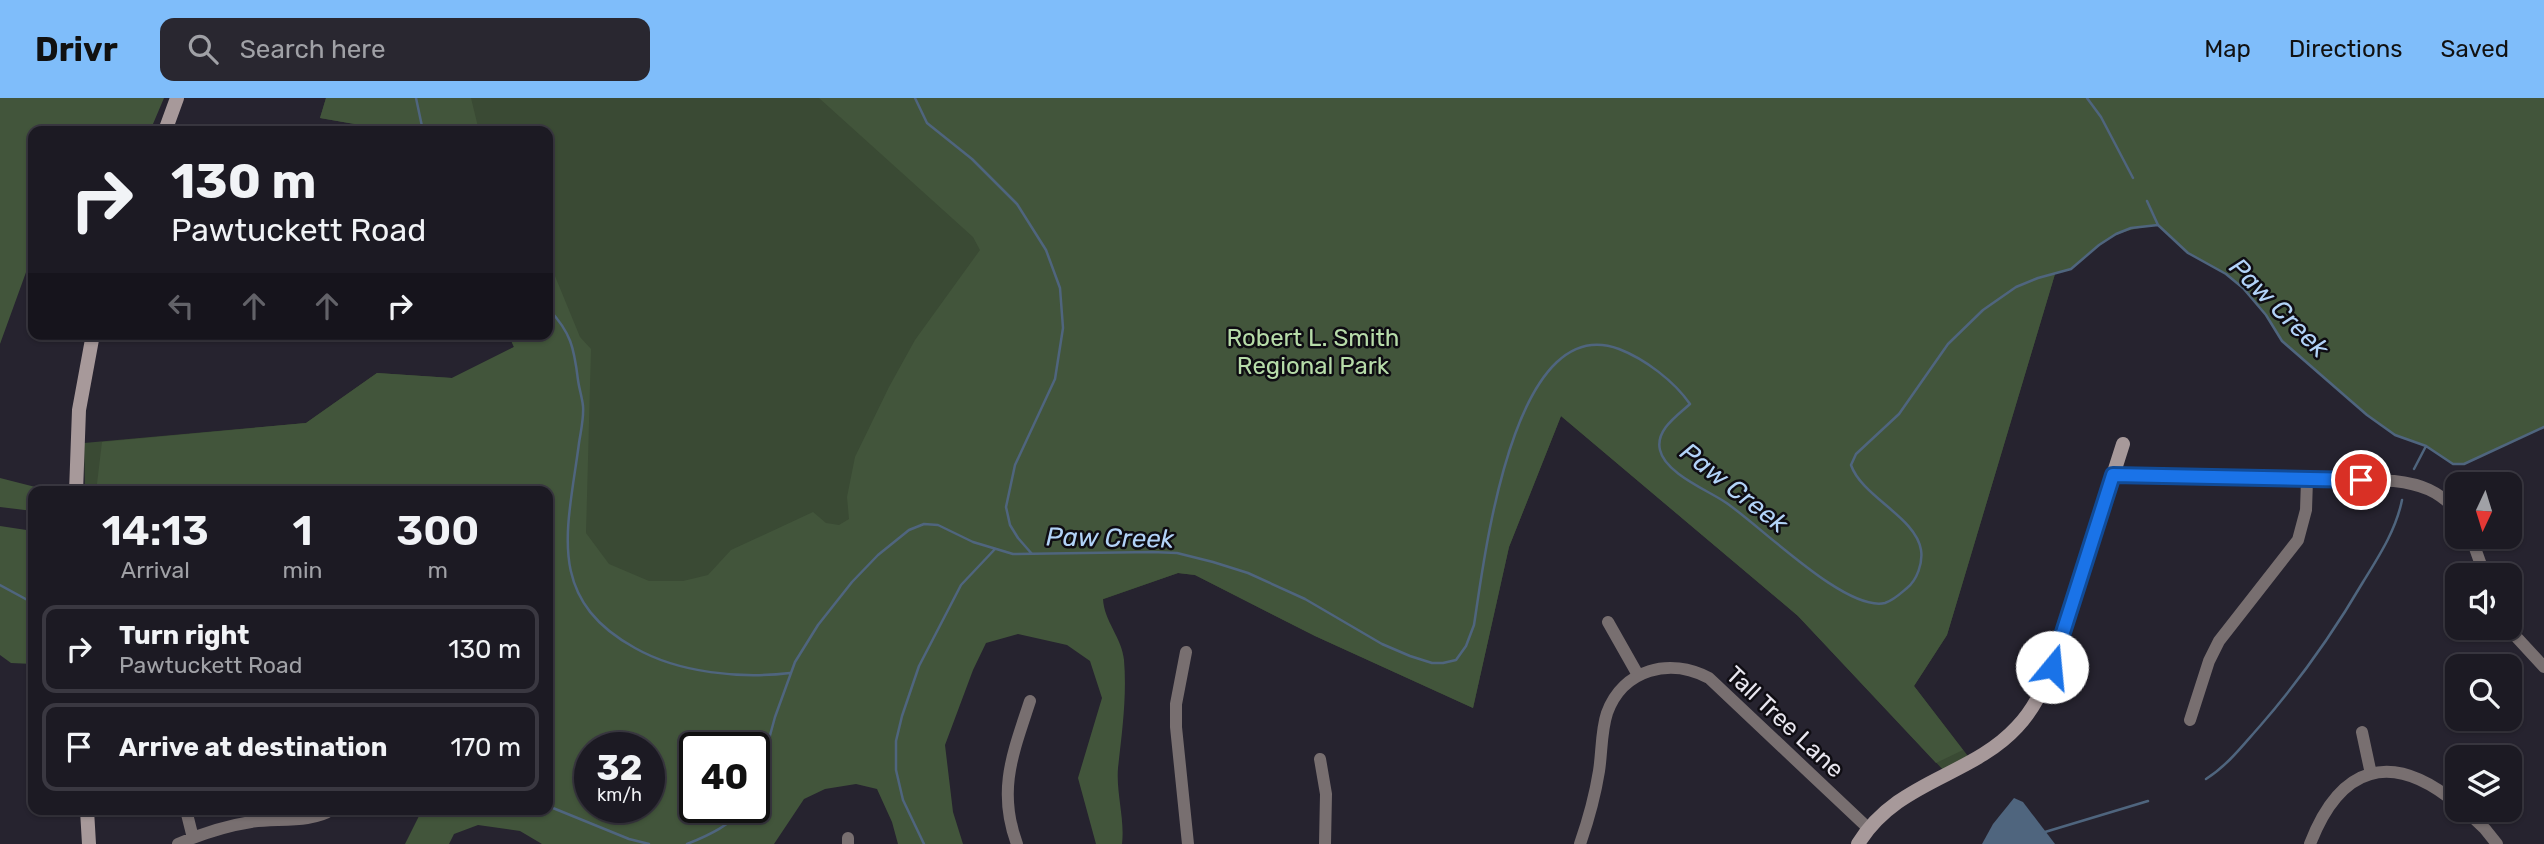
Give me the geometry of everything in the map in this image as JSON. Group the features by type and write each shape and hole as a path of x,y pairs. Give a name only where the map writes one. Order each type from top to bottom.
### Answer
{"street":[{"path":"167,126 177,98"},
{"path":"76,486 79,410 92,340"},
{"path":"1858,844 1868,828 1887,810 1917,788 1994,746 2017,728 2028,714 2052,667 2123,444"},
{"path":"2113,475 2413,483 2438,494 2445,500"},
{"path":"2190,720 2209,661 2220,641 2298,540 2306,510 2307,480"},
{"path":"1580,844 1595,792 1607,713 1618,694 1638,675 1608,622"},
{"path":"2519,640 2544,667"},
{"path":"1186,652 1176,704 1176,727 1188,844"},
{"name":"Tall Tree Lane","path":"1638,675 1654,669 1677,667 1709,678 1868,828"},
{"path":"1017,844 1010,822 1006,789 1009,765 1030,701"},
{"path":"2362,732 2371,774"},
{"path":"1320,759 1326,794 1325,844"},
{"path":"2309,844 2328,806 2349,785 2371,774 2391,772 2412,775 2445,794"},
{"path":"88,815 89,844"},
{"path":"187,815 193,838"},
{"path":"178,844 249,822 320,815"},
{"path":"2478,822 2497,844"}],"green space":[{"path":"0,98 164,98 152,126 28,126 28,267 0,344"},
{"name":"Robert L. Smith Regional Park","path":"326,98 2544,98 2544,427 2464,464 2453,464 2426,446 2395,435 2367,415 2282,341 2266,315 2243,288 2226,274 2188,253 2158,225 2142,227 2114,236 2075,265 2055,274 1947,635 1914,686 1971,760 1946,773 1798,616 1561,416 1509,547 1473,708 1315,636 1195,575 1178,573 1078,608 1013,554 770,735 770,732 679,732 679,808 665,809 665,732 574,732 574,814 565,814 553,587 553,486 85,486 84,443 306,423 377,373 452,378 514,347 511,340 553,340 553,126 366,126 320,118"},
{"path":"326,98 471,98 478,126 366,126 320,118"},
{"name":"Robert L. Smith Regional Park","path":"819,98 2544,98 2544,427 2464,464 2453,464 2426,446 2395,435 2367,415 2282,341 2266,315 2243,288 2226,274 2188,253 2158,225 2131,228 2116,234 2071,269 2055,274 1947,635 1914,686 1963,750 1936,763 1798,616 1561,416 1509,547 1473,708 1315,636 1195,575 1178,573 1103,599 1106,615 1120,644 1124,660 1124,701 1118,768 1122,844 1096,844 1078,778 1102,698 1090,661 1067,645 1018,634 986,643 945,745 953,812 963,844 898,844 892,822 877,789 856,784 825,789 804,799 774,844 542,844 520,831 478,825 454,834 449,844 405,844 420,815 553,815 553,486 97,486 102,442 306,423 377,373 452,378 514,347 511,340 553,340 553,271 580,337 591,349 586,533 609,564 649,581 683,581 708,575 731,550 813,512 826,523 839,525 849,519 847,497 855,457 915,340 980,250 973,237"},
{"path":"0,478 31,486 28,486 28,510 0,507"},
{"path":"0,526 28,530 28,664 11,663 0,655"}],"water":[{"path":"2014,798 2023,802 2055,844 1982,844 1993,824"}],"waterway":[{"path":"416,98 422,126"},
{"path":"915,98 927,123 972,159 1017,204 1046,250 1060,288 1063,328 1055,379 1015,465 1006,507 1010,525 1032,554"},
{"path":"2087,98 2101,117 2133,178"},
{"name":"Paw Creek","path":"2147,201 2158,225 2188,253 2226,274 2243,288 2266,315 2282,341 2367,415 2395,435 2426,446 2453,464 2464,464 2544,427"},
{"name":"Paw Creek","path":"770,735 795,662 818,625 852,582 878,555 909,530 924,524 938,525 973,542 1013,554 1152,552 1177,553 1213,562 1248,573 1305,599 1382,644 1410,656 1432,663 1456,660 1466,646 1474,625 1496,499 1510,448 1529,402 1553,366 1582,347 1619,349 1639,359 1667,379 1690,404 1664,430 1659,443 1663,458 1678,473 1725,502 1826,581 1868,602 1888,602 1914,581 1920,566 1921,550 1910,527 1857,476 1851,465 1856,454 1899,414 1948,344 1983,310 2016,287 2071,269 2116,234 2131,228 2158,225"},
{"path":"553,314 570,341 583,406 568,532 569,559 574,584 586,607 606,628 635,648 671,663 731,674 790,673"},
{"path":"2414,469 2426,446"},
{"path":"2206,779 2241,747 2275,709 2315,657 2381,553 2396,522 2402,500"},
{"path":"924,844 903,800 896,770 896,741 902,716 919,666 961,585 995,549"},
{"name":"Paw Creek","path":"0,585 28,600"},
{"path":"2045,832 2148,801"},
{"name":"Paw Creek","path":"553,808 629,839 649,844"},
{"name":"Paw Creek","path":"687,844 727,823"}],"route":[{"path":"2052,667 2113,475 2361,480"}]}
